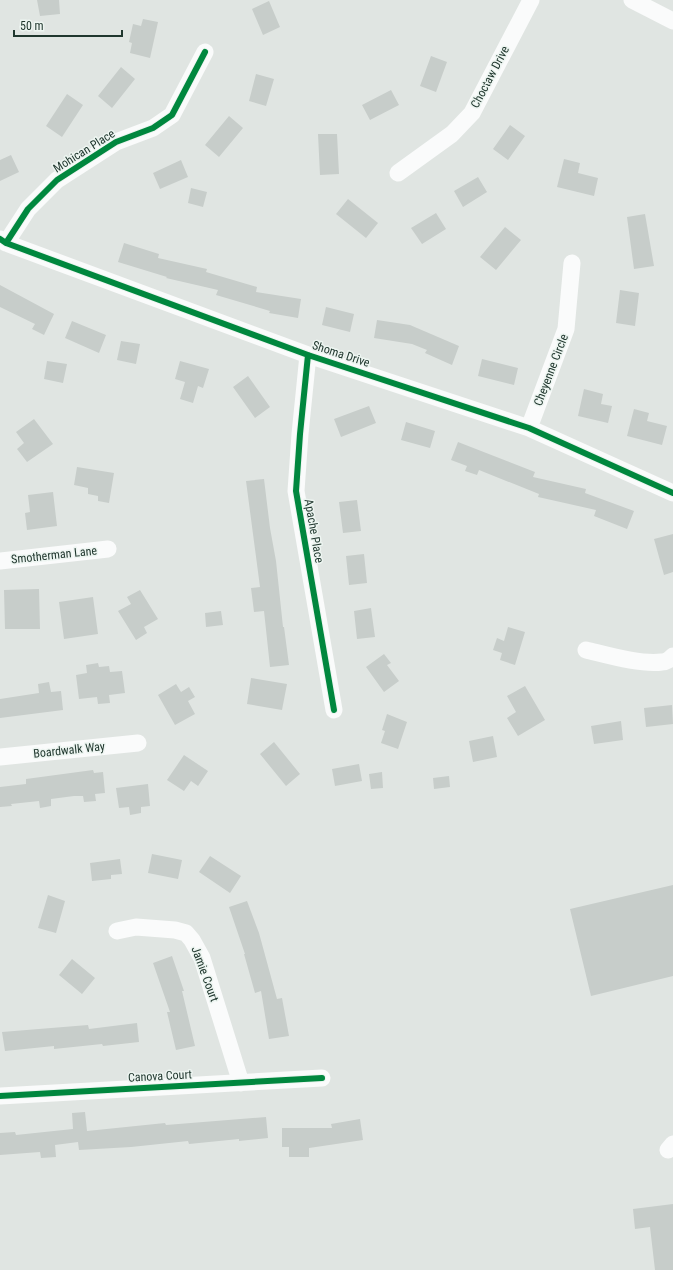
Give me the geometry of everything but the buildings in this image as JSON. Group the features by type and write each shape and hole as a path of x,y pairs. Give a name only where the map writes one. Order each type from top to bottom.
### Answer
{"street":[{"name":"Choctaw Drive","path":"398,173 452,134 472,113 531,0"},
{"path":"632,0 673,21"},
{"name":"Mohican Place","path":"3,241 28,209 57,180 116,142 153,128 172,115 205,52"},
{"name":"Shoma Drive","path":"3,241 308,355 529,428 673,493"},
{"name":"Cheyenne Circle","path":"529,428 566,329 572,263"},
{"name":"Apache Place","path":"308,355 296,491 334,710"},
{"name":"Smotherman Lane","path":"0,561 108,549"},
{"path":"586,650 617,657 651,662 664,662 673,656"},
{"name":"Boardwalk Way","path":"0,757 138,743"},
{"name":"Jamie Court","path":"117,931 136,927 175,930 186,933 192,940 202,958 240,1083"},
{"name":"Canova Court","path":"0,1096 322,1078"}],"cycle path":[{"path":"6,243 28,209 57,180 116,142 153,128 172,115 205,52"},
{"path":"0,239 6,243 308,355 529,428 673,493"},
{"path":"308,355 296,491 334,710"},
{"path":"0,1096 322,1078"}]}
